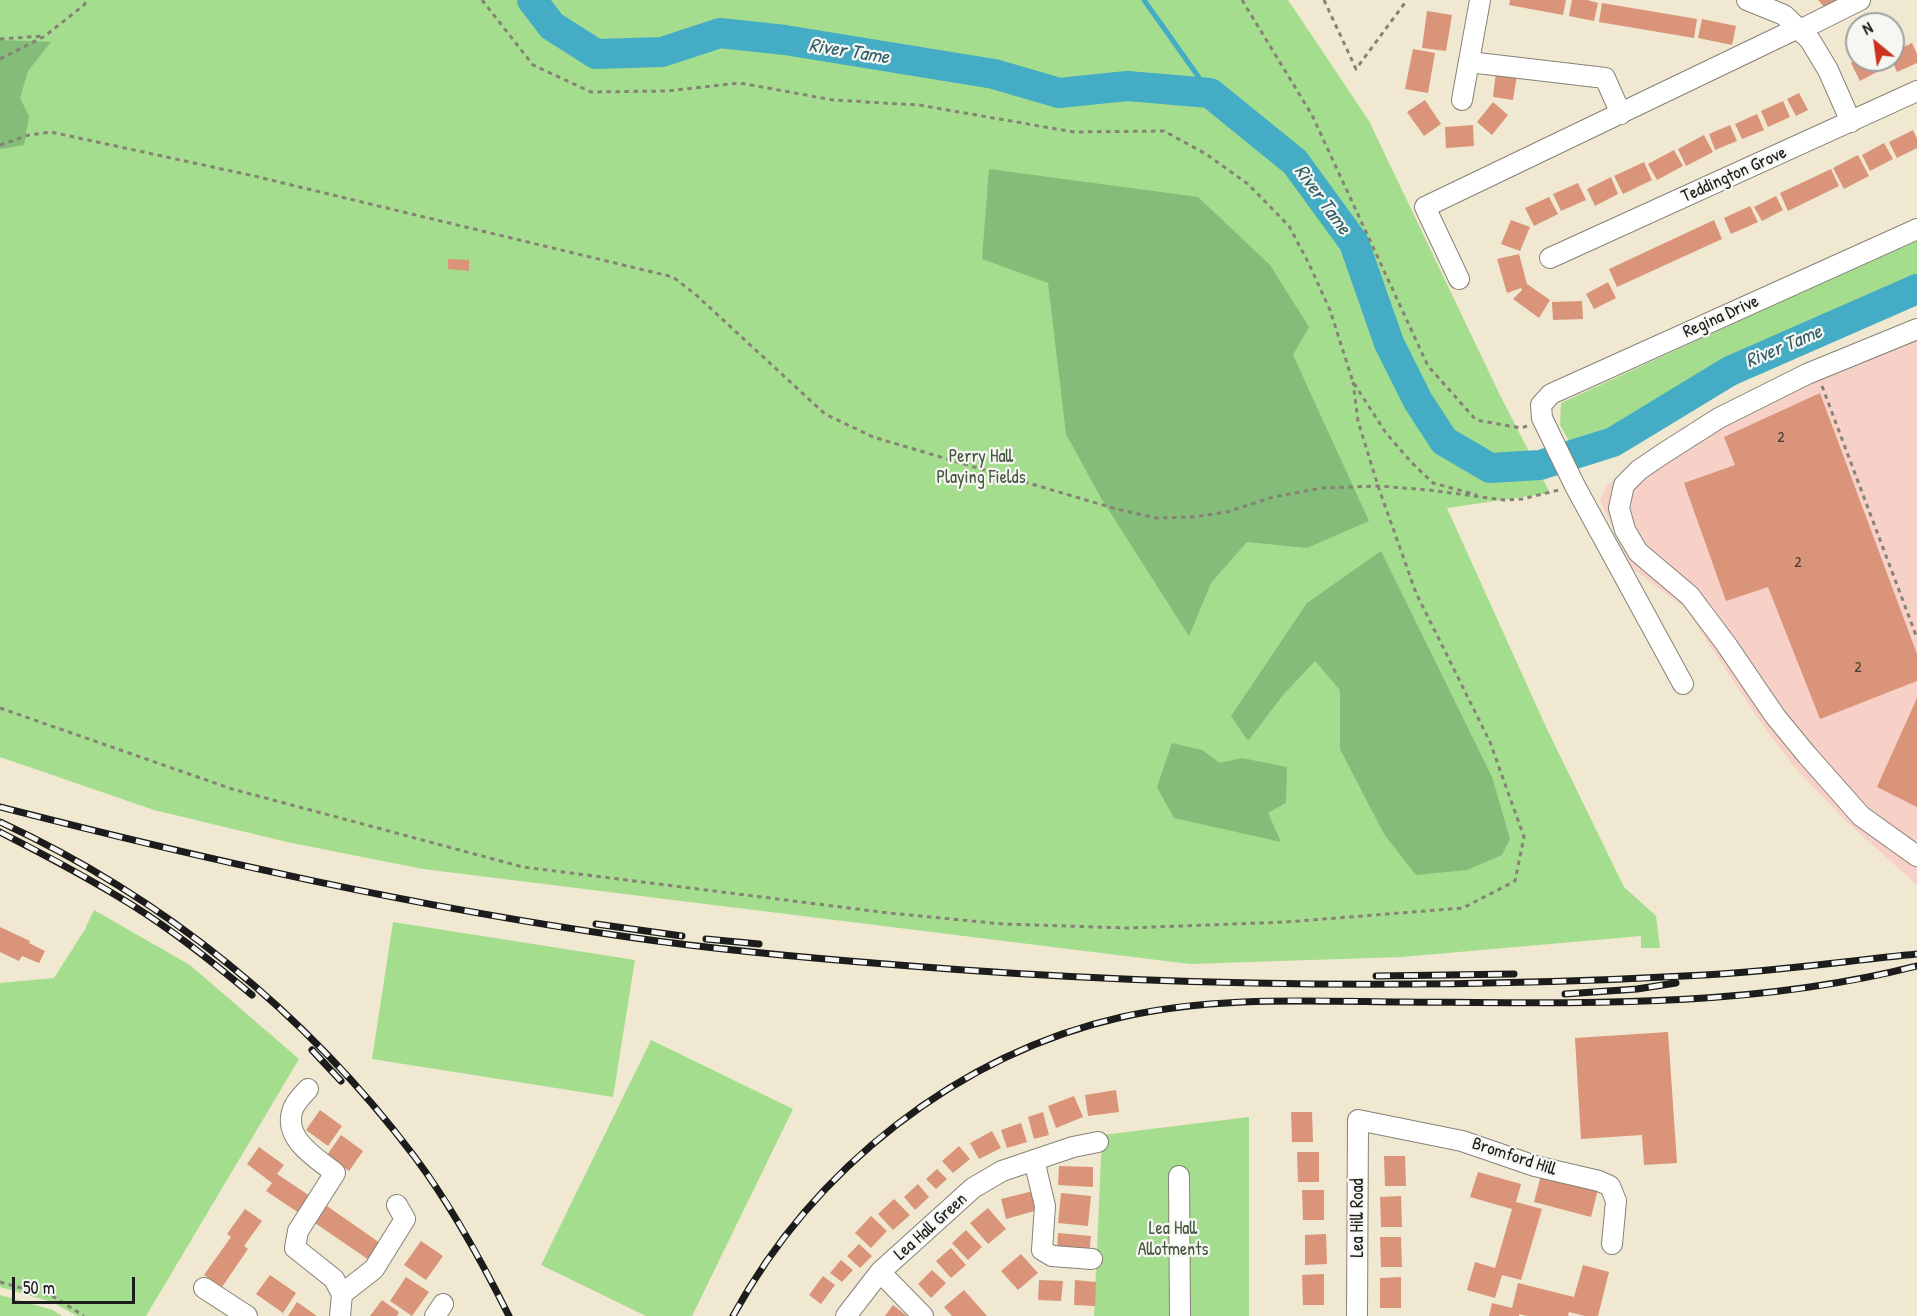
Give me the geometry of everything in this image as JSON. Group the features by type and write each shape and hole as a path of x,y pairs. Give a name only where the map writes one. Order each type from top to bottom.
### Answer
{"street":[{"path":"1462,100 1480,0"},
{"path":"1747,0 1784,15 1810,40 1828,70 1851,122"},
{"path":"1459,279 1425,207 1860,0"},
{"path":"1469,62 1605,78 1621,114"},
{"name":"Teddington Grove","path":"1550,258 1917,91"},
{"name":"Regina Drive","path":"1572,480 1542,418 1540,405 1551,394 1917,229"},
{"path":"1917,329 1816,370 1719,418 1639,470 1624,485 1619,508 1625,530 1638,552 1690,596 1775,716 1807,755 1861,816 1917,856"},
{"path":"1572,480 1683,684"},
{"path":"308,1089 292,1111 291,1123 294,1135 300,1143 342,1178 298,1231 295,1248 334,1279 342,1294 340,1316"},
{"name":"Bromford Hill","path":"1358,1120 1462,1140 1535,1166 1599,1181 1610,1186 1616,1202 1612,1244"},
{"name":"Lea Hill Road","path":"1358,1120 1358,1316"},
{"name":"Lea Hall Green","path":"846,1316 880,1272 973,1188 1002,1171 1073,1147 1098,1142"},
{"path":"1034,1160 1045,1206 1042,1250 1052,1256 1092,1259"},
{"path":"1179,1176 1180,1316"},
{"path":"342,1294 374,1269 405,1219 397,1205"},
{"path":"880,1272 923,1316"},
{"path":"204,1288 248,1316"}],"path":[{"path":"0,59 45,36 84,5 87,0"},
{"path":"0,708 232,789 523,867 877,911 1003,924 1128,928 1286,922 1464,908 1515,881 1524,837 1491,742 1416,594 1358,421 1353,382 1330,310 1310,264 1289,225 1248,184 1206,154 1164,131 1074,132 919,105 834,100 740,82 666,91 591,92 532,65 482,0"},
{"path":"1242,0 1312,115 1428,366 1476,420 1521,428"},
{"path":"1324,0 1356,69 1407,0"},
{"path":"0,39 45,36"},
{"path":"0,145 29,135 51,132 254,176 673,277 695,294 825,414 873,437 1113,508 1156,518 1193,517 1227,512 1273,497 1322,488 1378,486 1493,499 1522,499 1572,480"},
{"path":"1816,370 1917,638"},
{"path":"1353,382 1386,433 1433,483 1493,499"},
{"path":"0,1282 54,1298 84,1316"}],"shaded area":[{"path":"1917,319 1917,885 1847,822 1797,770 1761,723 1686,609 1632,568 1600,500 1606,487 1633,462 1734,400 1848,347"}],"green space":[{"name":"Perry Hall Playing Fields","path":"0,0 1288,0 1369,121 1498,391 1550,493 1447,508 1546,727 1624,887 1656,916 1660,948 1641,948 1641,936 1402,957 1190,964 423,869 287,842 154,810 0,757"},
{"path":"0,40 51,42 28,71 20,98 29,116 24,145 0,149"},
{"path":"989,169 1198,197 1270,265 1309,327 1293,355 1369,521 1307,548 1247,542 1211,583 1189,636 1101,498 1066,434 1048,283 982,259"},
{"path":"1917,239 1917,281 1781,335 1665,395 1613,428 1570,443 1560,425 1561,403"},
{"path":"1381,551 1492,777 1510,839 1502,855 1467,870 1416,875 1384,834 1340,749 1340,690 1315,661 1283,695 1248,741 1231,716 1307,603"},
{"path":"1172,743 1202,750 1220,763 1242,758 1287,767 1286,803 1268,813 1281,842 1174,818 1157,787"},
{"path":"94,910 190,965 299,1059 146,1316 77,1316 52,1302 0,1287 0,983 54,978 84,931"},
{"path":"393,922 635,960 613,1097 372,1059"},
{"path":"651,1040 793,1109 692,1316 646,1316 541,1265"},
{"name":"Lea Hall Allotments","path":"1249,1117 1249,1316 1094,1316 1102,1135"},
{"path":"0,1295 53,1310 62,1316 0,1316"}],"building":[{"path":"1510,0 1566,0 1563,15 1509,5"},
{"path":"1572,0 1598,3 1594,21 1569,16"},
{"path":"1818,0 1843,0 1829,12"},
{"path":"1602,3 1697,19 1694,38 1599,22"},
{"path":"1427,11 1452,15 1446,51 1422,48"},
{"path":"1702,19 1736,26 1732,45 1698,38"},
{"path":"1912,43 1917,54 1917,63 1905,68 1905,46"},
{"path":"1413,49 1435,53 1428,93 1405,89"},
{"path":"1496,72 1517,75 1513,100 1493,97"},
{"path":"1856,72 1877,72 1860,81"},
{"path":"1799,93 1808,110 1796,116 1787,99"},
{"path":"1425,100 1441,124 1424,136 1407,112"},
{"path":"1783,101 1790,117 1768,127 1761,111"},
{"path":"1493,102 1508,115 1492,135 1477,122"},
{"path":"1757,114 1764,130 1742,139 1735,124"},
{"path":"1473,125 1474,146 1446,148 1445,127"},
{"path":"1730,125 1737,141 1715,150 1709,134"},
{"path":"1913,130 1917,139 1917,148 1897,158 1889,142"},
{"path":"1704,135 1713,152 1686,166 1678,149"},
{"path":"1884,143 1893,159 1870,171 1862,155"},
{"path":"1674,150 1683,166 1657,180 1648,164"},
{"path":"1858,155 1869,176 1844,189 1833,168"},
{"path":"1644,162 1652,180 1623,194 1614,176"},
{"path":"1831,169 1839,186 1788,211 1780,193"},
{"path":"1611,177 1618,194 1595,206 1587,189"},
{"path":"1578,183 1586,200 1561,211 1553,194"},
{"path":"1776,196 1783,210 1762,221 1754,207"},
{"path":"1549,197 1558,214 1534,226 1525,208"},
{"path":"1750,206 1758,222 1731,234 1724,218"},
{"path":"1511,220 1530,227 1520,251 1501,244"},
{"path":"1714,220 1722,239 1617,287 1609,269"},
{"path":"1519,254 1527,284 1550,300 1539,318 1513,299 1522,290 1521,288 1507,293 1497,259"},
{"path":"448,259 469,260 469,271 448,269"},
{"path":"1608,282 1616,298 1594,309 1586,294"},
{"path":"1582,301 1583,319 1553,320 1552,302"},
{"path":"1820,393 1917,654 1917,681 1820,719 1768,587 1726,601 1684,483 1735,465 1724,437"},
{"path":"1917,698 1917,807 1877,787"},
{"path":"0,927 45,951 39,963 22,956 19,961 0,952"},
{"path":"1668,1032 1677,1163 1644,1165 1642,1135 1581,1139 1575,1038"},
{"path":"1116,1090 1119,1112 1088,1116 1085,1095"},
{"path":"1074,1096 1083,1117 1056,1128 1048,1106"},
{"path":"320,1110 342,1126 328,1146 306,1130"},
{"path":"1043,1112 1049,1135 1034,1139 1028,1117"},
{"path":"1291,1112 1312,1112 1313,1142 1292,1142"},
{"path":"1021,1123 1027,1142 1007,1148 1001,1130"},
{"path":"992,1131 1001,1148 979,1159 970,1143"},
{"path":"341,1135 363,1151 349,1171 327,1155"},
{"path":"959,1146 970,1159 953,1173 942,1161"},
{"path":"259,1147 284,1165 277,1174 313,1198 302,1215 266,1191 272,1183 247,1164"},
{"path":"1297,1152 1319,1152 1319,1182 1298,1182"},
{"path":"1384,1156 1405,1156 1406,1186 1385,1186"},
{"path":"1059,1166 1093,1167 1093,1187 1058,1185"},
{"path":"937,1169 947,1179 936,1189 926,1179"},
{"path":"1478,1172 1521,1184 1516,1202 1542,1209 1521,1280 1502,1275 1495,1298 1467,1290 1475,1262 1495,1268 1512,1209 1470,1197"},
{"path":"1541,1175 1598,1189 1591,1217 1534,1202"},
{"path":"918,1184 929,1197 915,1210 904,1197"},
{"path":"1302,1190 1324,1190 1324,1220 1303,1220"},
{"path":"1033,1191 1038,1210 1006,1219 1001,1199"},
{"path":"1061,1193 1091,1196 1088,1226 1058,1223"},
{"path":"1401,1196 1402,1227 1381,1227 1380,1197"},
{"path":"894,1199 910,1215 893,1230 878,1214"},
{"path":"324,1204 383,1245 372,1262 312,1221"},
{"path":"988,1208 1006,1229 988,1244 970,1223"},
{"path":"245,1209 262,1221 244,1246 248,1249 222,1287 204,1275 231,1237 227,1234"},
{"path":"871,1216 887,1231 871,1248 855,1233"},
{"path":"966,1230 982,1247 968,1260 952,1243"},
{"path":"1058,1233 1091,1236 1089,1254 1057,1251"},
{"path":"1326,1234 1327,1264 1305,1265 1305,1235"},
{"path":"1380,1237 1401,1237 1402,1267 1381,1267"},
{"path":"421,1241 443,1256 426,1280 404,1265"},
{"path":"859,1244 872,1256 860,1268 847,1256"},
{"path":"951,1248 966,1265 951,1278 936,1261"},
{"path":"1021,1254 1038,1273 1018,1290 1001,1271"},
{"path":"841,1260 853,1270 842,1282 830,1273"},
{"path":"1583,1265 1609,1272 1598,1316 1569,1312 1568,1316 1519,1314 1519,1316 1489,1316 1492,1303 1512,1308 1518,1283 1574,1297"},
{"path":"932,1270 946,1283 931,1298 918,1284"},
{"path":"1324,1274 1324,1305 1303,1305 1302,1275"},
{"path":"270,1275 296,1293 283,1313 256,1294"},
{"path":"823,1276 835,1285 821,1304 809,1295"},
{"path":"406,1277 429,1292 412,1316 390,1301"},
{"path":"1401,1277 1401,1308 1380,1308 1380,1278"},
{"path":"1039,1280 1063,1281 1061,1301 1038,1300"},
{"path":"1075,1280 1096,1282 1095,1306 1074,1305"},
{"path":"964,1290 987,1316 952,1316 944,1307"},
{"path":"382,1300 399,1312 397,1316 370,1316"},
{"path":"297,1302 317,1316 288,1316"},
{"path":"893,1305 907,1316 885,1316"}],"waterway":[{"name":"River Tame","path":"532,0 552,26 596,54 662,52 720,33 785,40 994,74 1059,93 1127,86 1210,93 1295,162 1354,243 1389,343 1418,401 1444,441 1490,468 1540,465 1613,442 1730,371 1917,289"},
{"path":"1144,0 1210,93"}],"railway":[{"path":"0,807 312,881 549,925 696,946 898,965 1201,982 1503,983 1704,975 1917,954"},
{"path":"0,822 60,852 118,886 174,923 279,1007 327,1054 414,1156 465,1233 509,1316"},
{"path":"0,832 83,876 148,915 194,948 252,995"},
{"path":"596,924 682,936"},
{"path":"706,939 759,944"},
{"path":"733,1316 766,1262 804,1212 848,1167 896,1125 948,1089 1003,1059 1061,1034 1157,1010 1227,1003 1262,1001 1531,1003 1726,997 1854,980 1917,966"},
{"path":"1376,976 1514,974"},
{"path":"1565,994 1637,989 1676,983"},
{"path":"312,1050 341,1081"}]}
